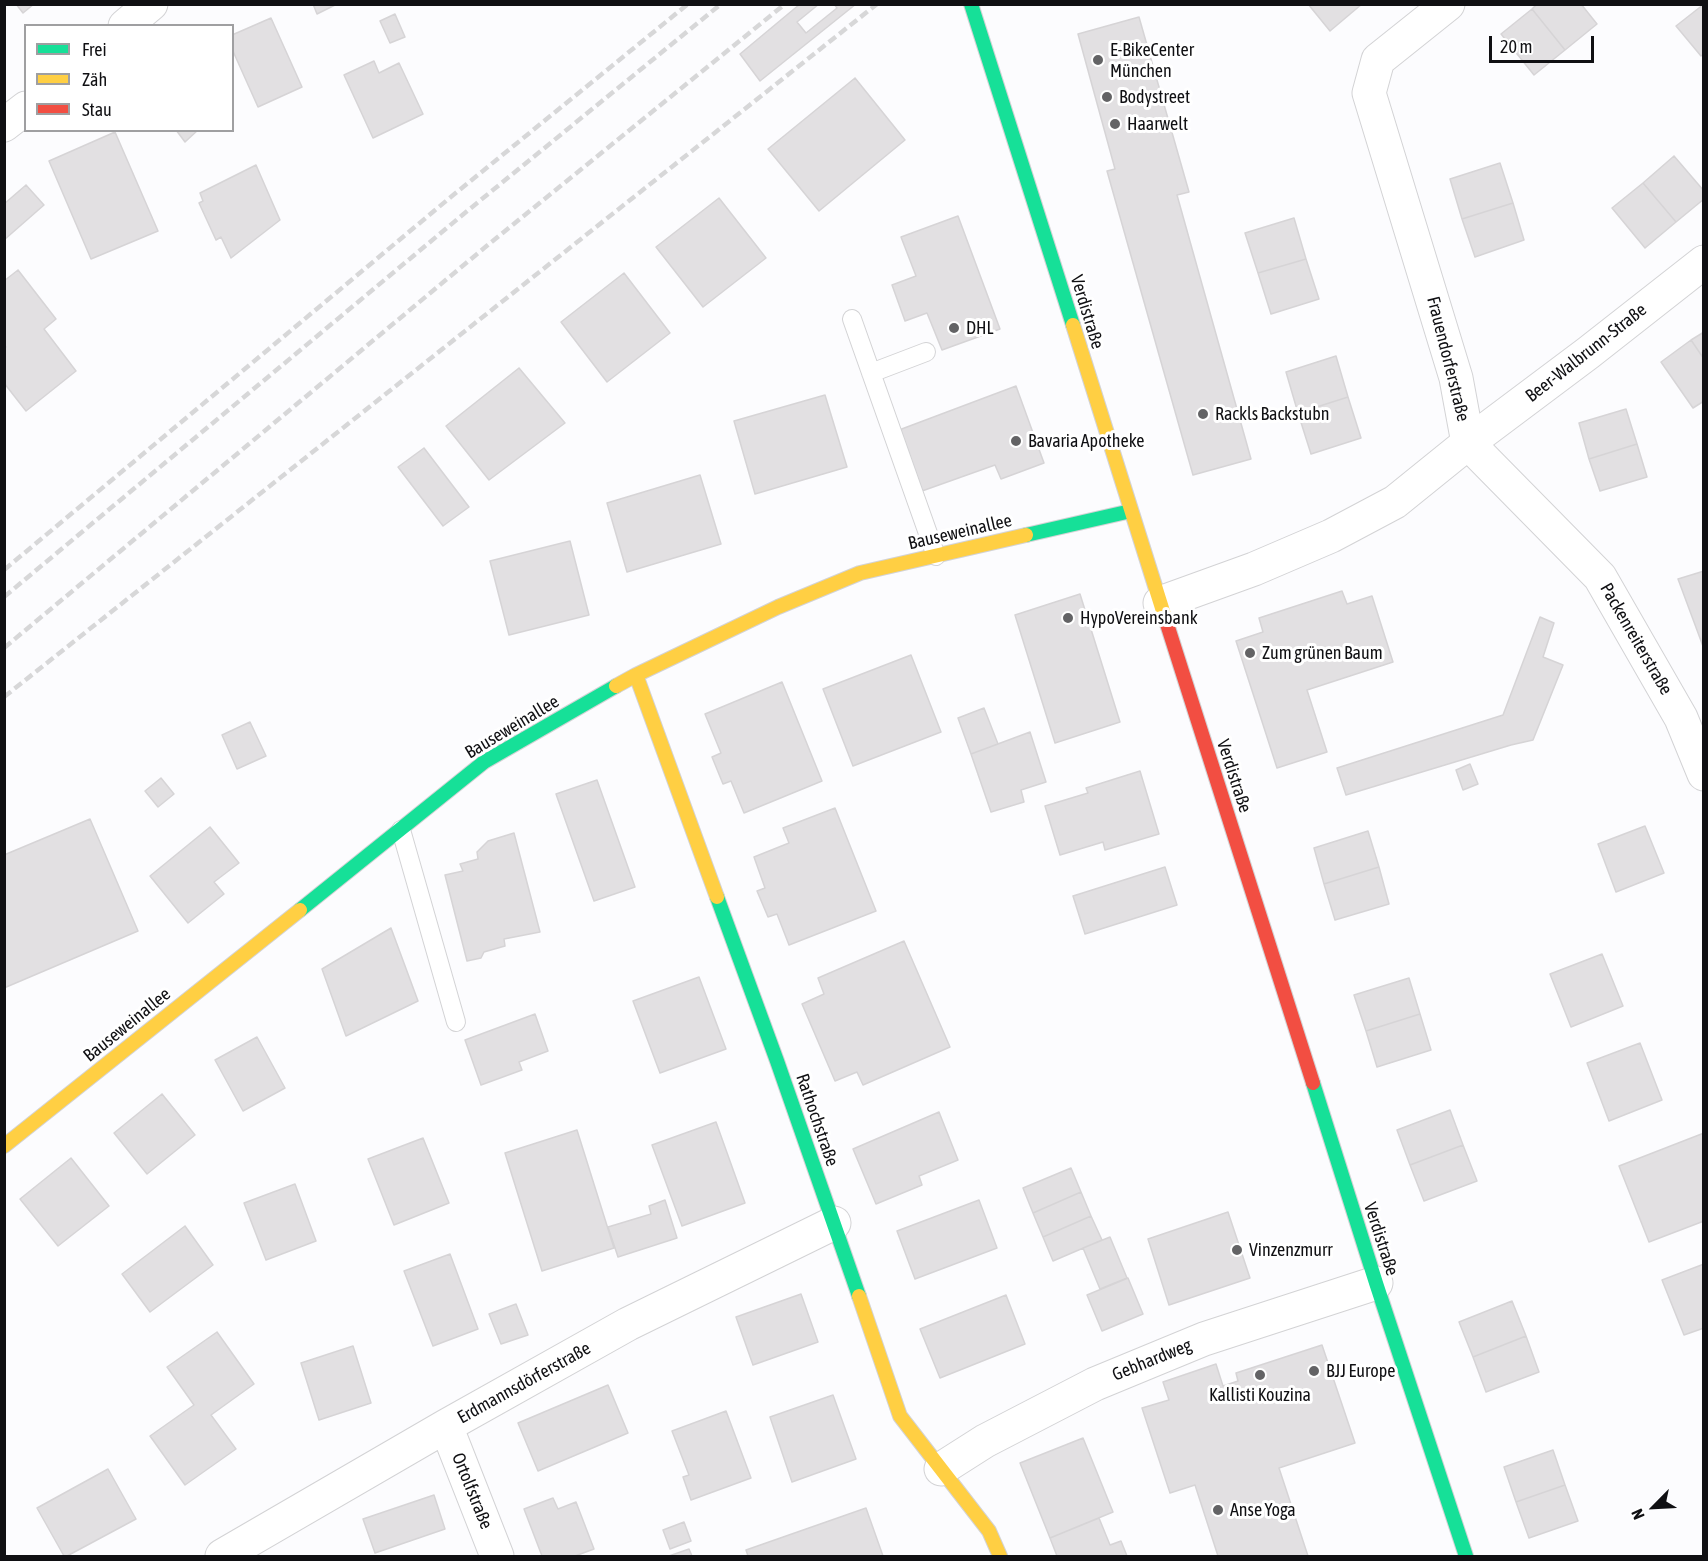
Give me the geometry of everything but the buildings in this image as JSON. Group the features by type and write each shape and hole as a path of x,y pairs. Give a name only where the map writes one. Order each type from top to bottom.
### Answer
{"street":[{"path":"127,24 151,4"},
{"name":"Verdistraße","path":"971,4 1160,603 1466,1557"},
{"name":"Frauendorferstraße","path":"1160,603 1254,569 1340,531 1395,502 1468,443 1456,378 1369,93 1378,60 1448,4"},
{"path":"4,125 24,110"},
{"name":"Beer-Walbrunn-Straße","path":"1468,443 1704,262"},
{"name":"Packenreiterstraße","path":"1468,443 1600,577 1681,718 1704,774"},
{"name":"Bauseweinallee","path":"4,1146 484,762 636,675 778,607 860,573 1131,511"},
{"name":"Rathochstraße","path":"636,675 777,1060 900,1416 989,1531 1000,1557"},
{"name":"Erdmannsdörferstraße","path":"222,1557 446,1426 628,1324 834,1223"},
{"name":"Gebhardweg","path":"941,1469 986,1441 1095,1384 1204,1339 1377,1283"},
{"name":"Ortolfstraße","path":"446,1426 497,1557"}],"lane":[{"path":"852,319 936,556"},
{"path":"871,373 926,352"},
{"path":"401,830 456,1022"}],"railway":[{"path":"4,570 452,196 688,4"},
{"path":"4,597 466,212 721,4"},
{"path":"4,648 489,244 785,4"},
{"path":"4,697 877,4"}],"traffic: fast":[{"path":"971,4 1073,325"},
{"path":"1026,535 1131,511"},
{"path":"300,910 484,762 616,686"},
{"path":"717,897 859,1296"},
{"path":"1313,1083 1466,1556"}],"traffic: slow":[{"path":"1073,325 1167,624"},
{"path":"616,686 778,607 860,573 1026,535"},
{"path":"636,675 717,897"},
{"path":"4,1146 300,910"},
{"path":"859,1296 900,1416 989,1531 1000,1556"}],"traffic: jam":[{"path":"1167,624 1313,1083"}],"place":[{"name":"E-BikeCenter München","path":"1098,60"},
{"name":"Bodystreet","path":"1107,97"},
{"name":"Haarwelt","path":"1115,124"},
{"name":"DHL","path":"954,328"},
{"name":"Rackls Backstubn","path":"1203,414"},
{"name":"Bavaria Apotheke","path":"1016,441"},
{"name":"HypoVereinsbank","path":"1068,618"},
{"name":"Zum grünen Baum","path":"1250,653"},
{"name":"Vinzenzmurr","path":"1237,1250"},
{"name":"BJJ Europe","path":"1314,1371"},
{"name":"Kallisti Kouzina","path":"1260,1375"},
{"name":"Anse Yoga","path":"1218,1510"}]}
